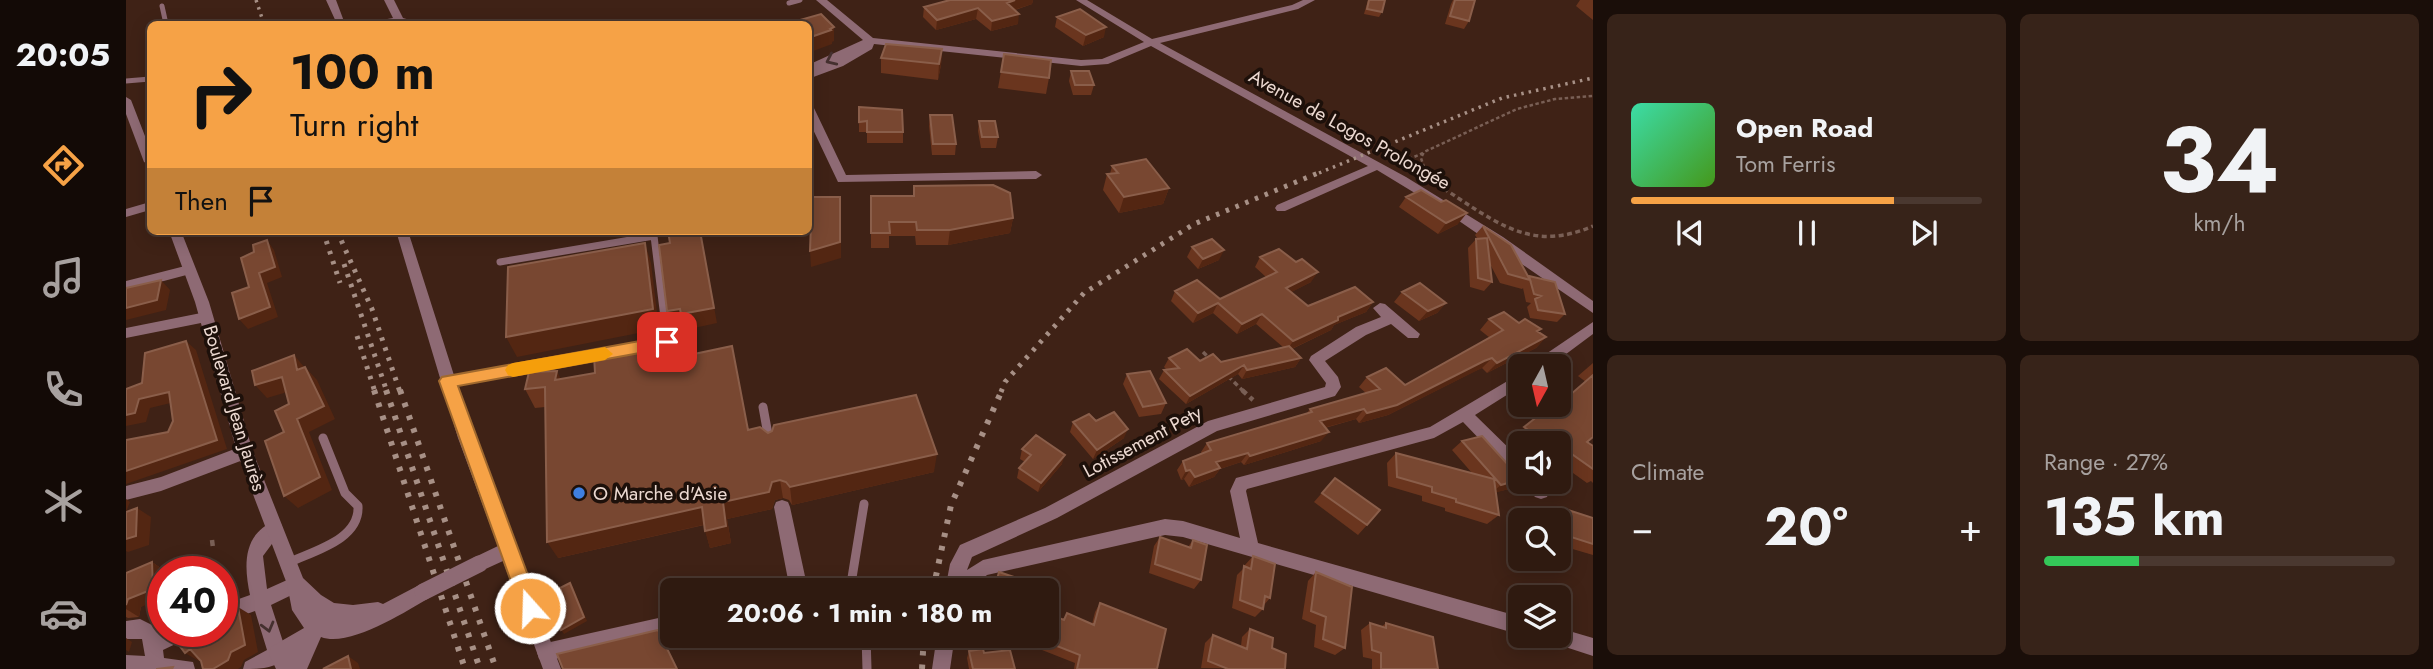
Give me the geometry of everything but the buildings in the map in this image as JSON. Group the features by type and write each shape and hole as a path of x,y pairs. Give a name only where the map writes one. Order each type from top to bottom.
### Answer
{"street":[{"path":"331,0 340,21"},
{"path":"389,0 400,20"},
{"path":"821,0 870,41"},
{"name":"Avenue de Logos Prolongée","path":"1081,0 1151,42 1398,175 1502,241 1593,309"},
{"path":"812,68 870,41 1081,63 1104,62 1151,42 1295,7 1310,0"},
{"path":"393,21 404,21"},
{"path":"812,74 861,53 869,47 870,41"},
{"path":"126,100 147,154"},
{"path":"812,115 842,179 1036,175"},
{"path":"1280,208 1377,166"},
{"path":"126,213 147,207"},
{"name":"Boulevard Jean Jaurès","path":"176,235 206,317 245,452 296,584 302,616 314,632"},
{"path":"403,235 448,381 549,660 660,628"},
{"path":"126,286 189,270"},
{"name":"Lotissement Pety","path":"956,578 959,564 966,551 1051,513 1195,435 1330,391 1334,387 1333,381 1316,360 1386,313 1413,334"},
{"path":"126,333 206,317"},
{"path":"1556,354 1593,327"},
{"path":"1251,549 1238,491 1242,483 1426,434 1508,387"},
{"path":"1464,414 1508,458"},
{"path":"126,492 161,484 245,452"},
{"path":"782,507 797,578"},
{"path":"971,578 983,568 1165,527 1183,529 1508,622"},
{"path":"275,529 263,541 254,556 253,564 268,630 282,662"},
{"path":"314,632 324,635 348,631 509,550"},
{"path":"238,608 296,584"},
{"name":"Boulevard Jean Jaurès","path":"296,584 314,603 330,611"},
{"path":"253,669 282,662 314,632 330,611 356,615 392,608"},
{"path":"126,630 147,629"},
{"path":"297,669 314,632"},
{"path":"1571,640 1593,647"},
{"path":"153,647 156,665"},
{"path":"941,669 944,648"},
{"path":"126,664 186,669"}],"lane":[{"path":"789,3 800,0"},
{"path":"162,6 165,21"},
{"path":"126,81 147,79"},
{"path":"500,262 654,236 667,342 654,345"},
{"path":"448,381 613,352"},
{"path":"763,407 770,445"},
{"path":"288,564 344,536 351,530 358,515 358,506 345,493 323,438"},
{"path":"852,578 864,504"},
{"path":"866,648 867,669"}],"path":[{"path":"1377,166 1402,163 1486,122 1529,106 1550,100 1593,96"},
{"path":"1424,152 1422,166 1434,182 1518,233 1546,240 1581,233 1593,226"},
{"path":"1203,352 1212,361"},
{"path":"1221,369 1265,411"},
{"path":"212,540 213,548"}],"railway":[{"path":"256,0 263,21"},
{"path":"1319,173 1502,98 1593,78"},
{"path":"1001,392 1005,382 1084,293 1194,224 1323,171"},
{"path":"324,235 340,283"},
{"path":"339,235 372,309 400,392"},
{"path":"344,264 387,392"},
{"path":"357,336 375,392"},
{"path":"374,390 465,669"},
{"path":"386,390 480,669"},
{"path":"400,390 496,669"},
{"path":"936,578 951,505 1002,390"},
{"path":"922,669 923,648"}],"slow traffic":[{"path":"513,370 605,354"}],"place":[{"name":"O Marche d'Asie","path":"579,493"}],"route":[{"path":"530,608 466,438 448,381 667,342"}]}
